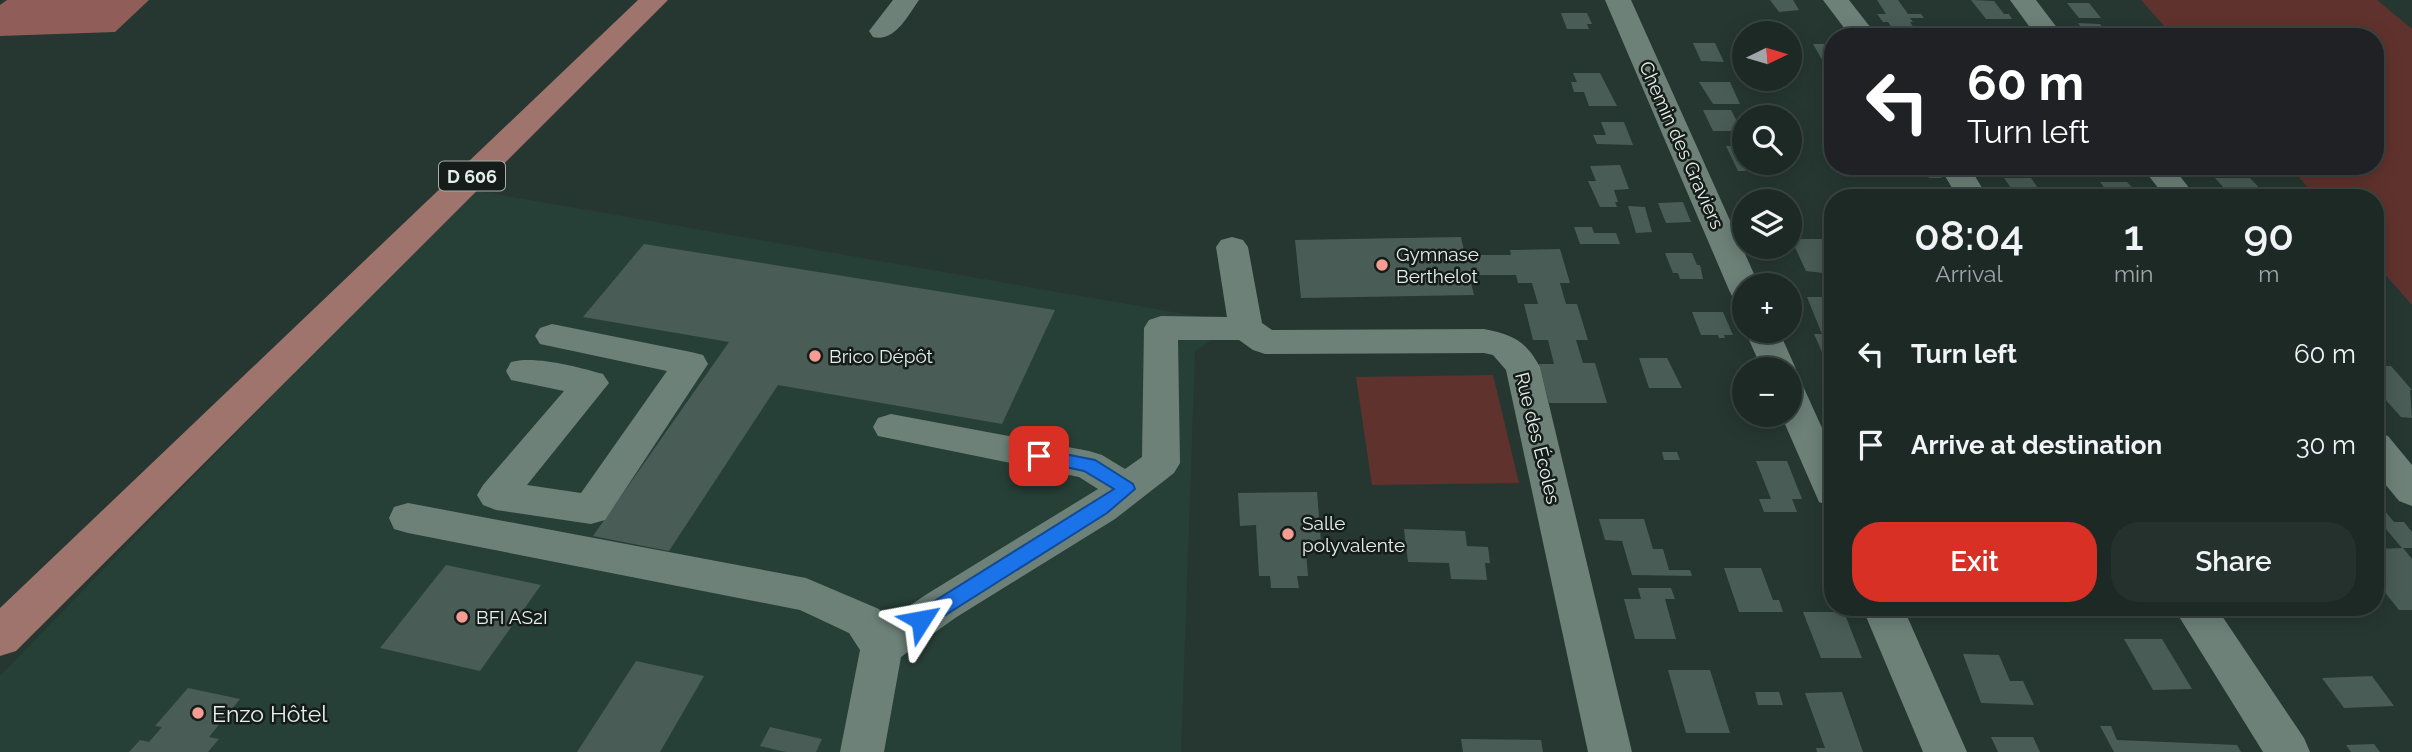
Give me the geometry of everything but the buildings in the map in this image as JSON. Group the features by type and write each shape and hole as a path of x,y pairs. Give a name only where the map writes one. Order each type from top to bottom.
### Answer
{"main road":[{"name":"D 606","path":"0,638 290,352 654,0"}],"street":[{"path":"882,31 906,0"},
{"name":"Chemin des Graviers","path":"1618,0 1738,273"},
{"path":"1836,0 1858,28"},
{"path":"2023,0 2044,28"},
{"path":"2163,175 2175,189"},
{"path":"1232,247 1246,329"},
{"name":"Rue des Écoles","path":"1127,489 1161,463 1161,328 1246,329 1265,342 1484,341 1504,345 1523,366 1610,752"},
{"path":"523,371 591,383 496,495 591,509 691,364 552,336"},
{"path":"1802,423 1824,474"},
{"path":"862,752 882,648 941,606 1101,509 1127,489 1089,465 891,428"},
{"path":"2384,457 2412,491"},
{"path":"408,518 806,595 864,621 882,648"},
{"path":"1886,616 1945,752"},
{"path":"2199,616 2288,752"}],"shaded area":[{"path":"7,0 149,0 115,32 0,36 0,5"},
{"path":"2141,0 2377,0 2412,29 2412,305 2384,273 2384,189 2309,189 2297,175 2384,175 2384,28 2166,28"},
{"path":"472,190 1236,323 1195,351 1181,752 0,752 0,676"},
{"path":"1493,375 1519,483 1372,485 1356,377"}],"place":[{"name":"Gymnase Berthelot","path":"1382,265"},
{"name":"Brico Dépôt","path":"815,356"},
{"name":"Salle polyvalente","path":"1288,534"},
{"name":"BFI AS2I","path":"462,617"},
{"name":"Enzo Hôtel","path":"198,713"}],"route":[{"path":"921,620 1101,509 1127,489 1089,465 1039,456"}]}
